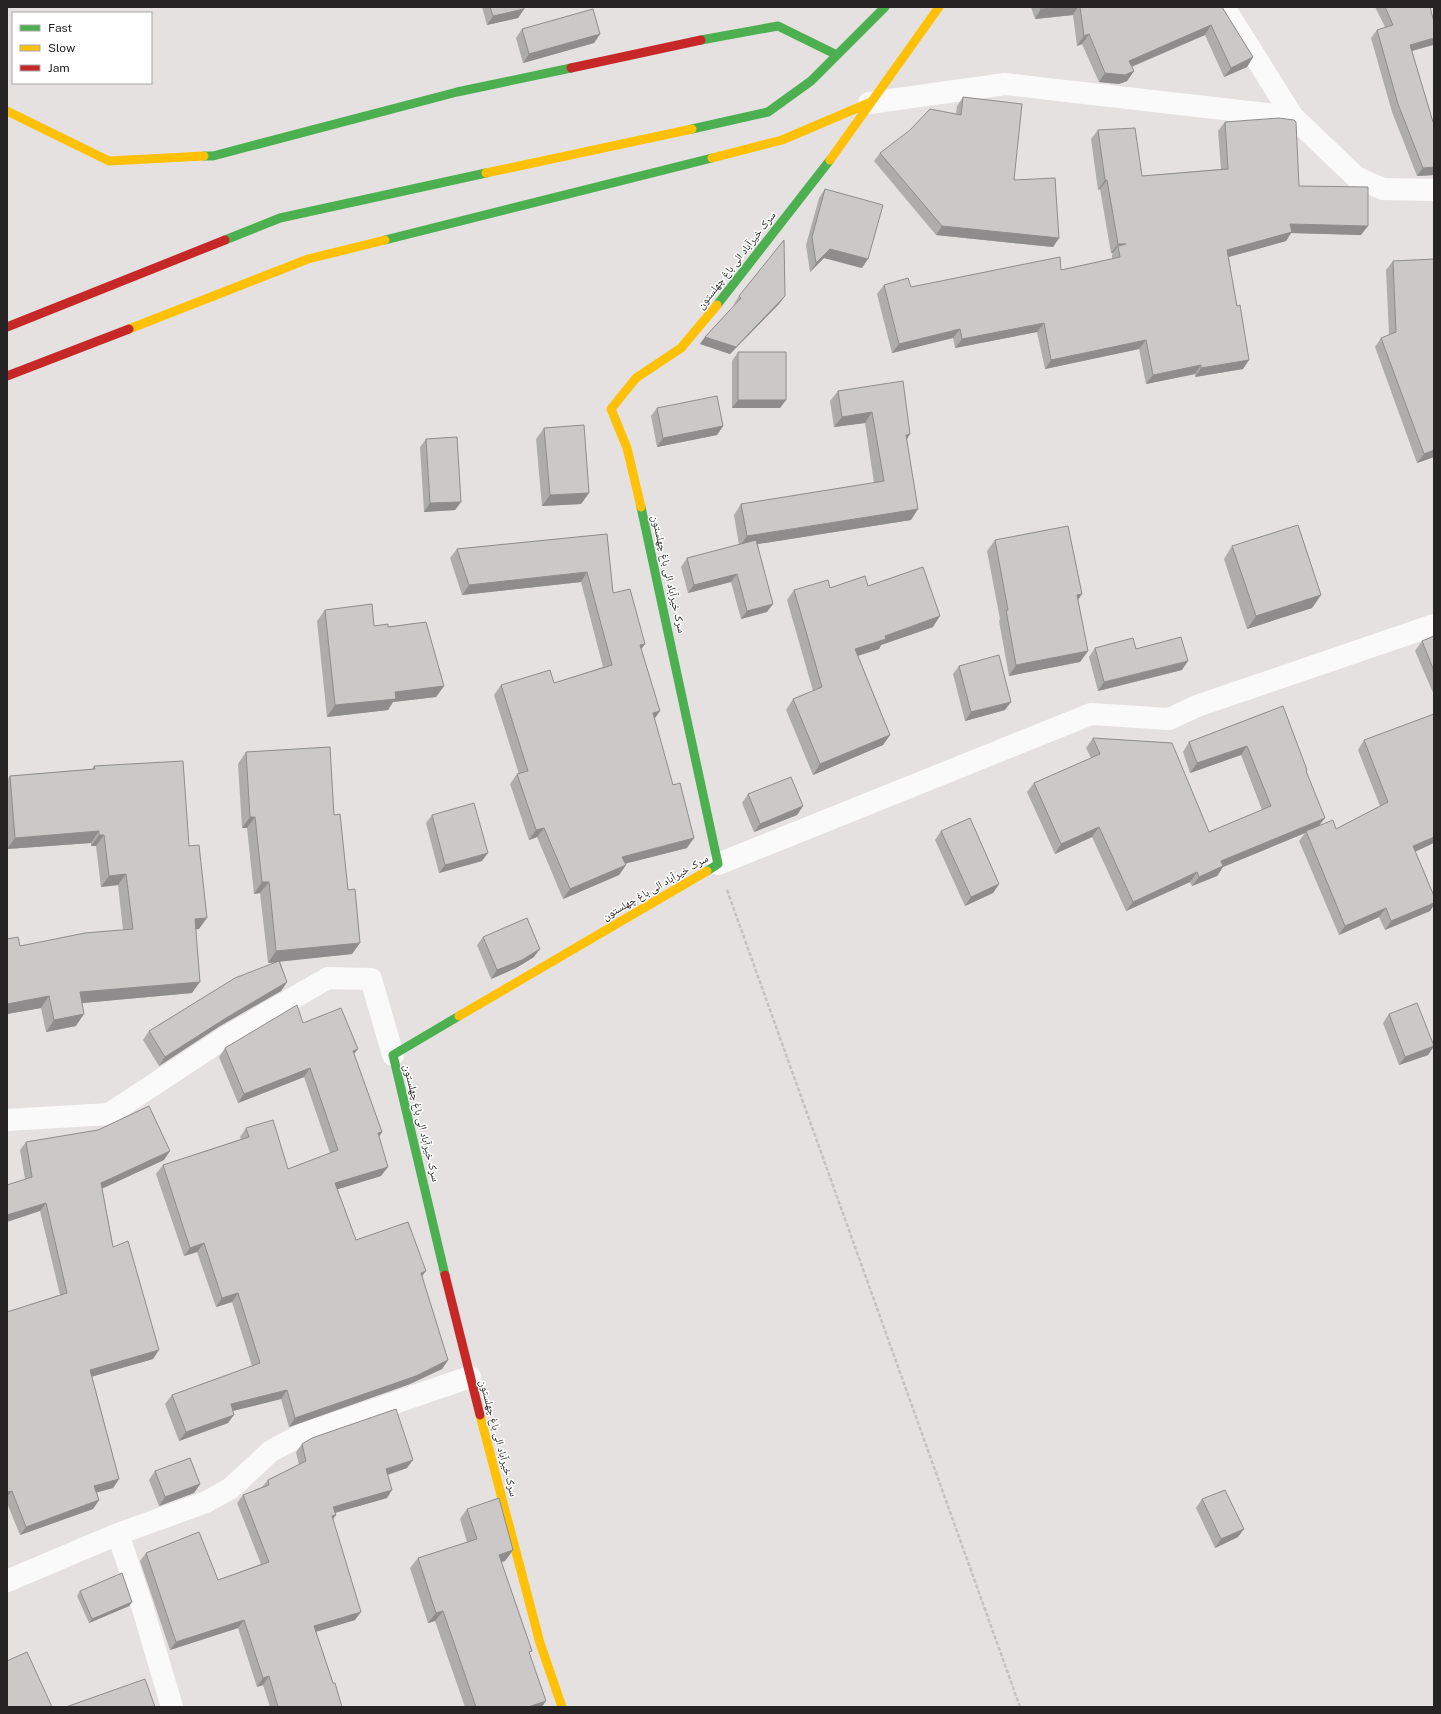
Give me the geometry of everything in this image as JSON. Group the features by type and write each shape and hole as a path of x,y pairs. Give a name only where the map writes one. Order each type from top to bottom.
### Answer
{"street":[{"path":"7,327 280,218 768,112 812,81 885,7"},
{"name":"سرک خیرآباد الی باغ چهلستون","path":"562,1707 540,1643 470,1376 393,1055 718,864 653,556 627,448 611,409 636,378 681,348 737,280 836,152 869,103 939,7"},
{"path":"1224,7 1293,117 1356,177 1383,189 1434,190"},
{"path":"7,111 109,161 214,156 457,92 738,32 778,26 837,55"},
{"path":"7,376 308,260 782,140 869,103 1005,84 1293,117"},
{"path":"718,864 1091,714 1169,719 1197,706 1434,625"},
{"path":"7,1120 109,1114 226,1037 328,978 371,979 393,1055"},
{"path":"7,1581 118,1534 206,1502 231,1488 271,1451 301,1435 470,1376"},
{"path":"118,1534 143,1609 172,1707"}],"path":[{"path":"718,864 1020,1707"}],"building":[{"path":"490,7 524,7 524,9 493,16"},
{"path":"1040,7 1064,7 1041,9"},
{"path":"1080,7 1222,7 1253,57 1231,68 1211,25 1129,61 1134,71 1125,75 1105,73 1089,34 1084,36"},
{"path":"1385,7 1430,7 1434,22 1434,38 1410,45 1434,122 1434,167 1423,168 1398,104 1377,30 1393,25"},
{"path":"593,9 600,34 529,54 522,29"},
{"path":"963,97 1022,104 1014,180 1055,178 1059,238 942,226 880,153 910,130 930,109 961,115"},
{"path":"1279,118 1294,120 1296,122 1299,186 1368,187 1368,226 1290,224 1292,232 1227,250 1237,306 1240,305 1249,360 1201,368 1201,365 1153,375 1146,340 1051,360 1044,323 962,339 960,329 899,344 884,285 908,278 911,287 1060,257 1061,270 1120,257 1118,246 1126,244 1118,244 1107,180 1105,180 1098,130 1135,128 1142,176 1228,169 1225,122"},
{"path":"825,189 883,205 868,259 830,249 816,263 812,237"},
{"path":"784,240 785,296 736,347 705,337 741,298 739,296"},
{"path":"1434,259 1434,450 1424,454 1381,338 1396,332 1393,261"},
{"path":"738,352 786,352 786,400 738,400"},
{"path":"903,381 910,434 906,435 918,509 747,536 741,504 884,481 872,412 842,417 838,391"},
{"path":"717,396 723,426 663,438 657,408"},
{"path":"584,425 589,493 550,495 544,428"},
{"path":"457,437 461,502 430,503 426,439"},
{"path":"1298,525 1321,595 1256,616 1232,546"},
{"path":"1068,526 1082,594 1077,595 1088,651 1016,665 1006,610 1008,610 995,540"},
{"path":"607,534 613,593 630,589 645,644 640,645 660,711 653,713 673,785 680,783 694,838 622,857 626,865 570,889 544,828 536,830 517,774 528,771 501,685 550,670 554,683 612,665 587,572 469,585 457,549"},
{"path":"756,540 773,604 747,611 737,574 694,585 687,558"},
{"path":"923,567 940,616 885,636 886,639 855,649 890,735 820,764 793,699 822,687 794,590 828,580 830,588 865,576 868,586"},
{"path":"372,604 374,626 388,624 388,627 426,622 444,686 395,692 396,699 335,705 325,610"},
{"path":"1434,636 1434,671 1422,641"},
{"path":"1181,637 1188,661 1104,682 1095,648 1133,638 1136,649"},
{"path":"999,655 1011,702 971,712 959,666"},
{"path":"1283,706 1307,770 1306,771 1325,818 1221,861 1223,866 1199,877 1197,872 1133,902 1099,827 1061,844 1034,783 1100,754 1093,738 1172,743 1209,832 1271,806 1247,746 1197,763 1189,742"},
{"path":"1434,714 1434,837 1413,846 1434,896 1434,903 1391,921 1386,908 1345,926 1306,831 1333,820 1336,829 1388,802 1364,740"},
{"path":"330,747 334,815 340,814 348,890 355,889 360,943 276,951 269,882 262,882 255,817 250,817 246,752"},
{"path":"183,761 189,846 199,845 207,918 195,919 200,982 80,992 84,1014 54,1020 49,996 7,1004 7,939 18,937 20,946 85,933 133,929 126,874 109,876 104,835 99,835 99,831 15,838 10,776 95,769 94,766"},
{"path":"791,777 803,806 760,824 748,794"},
{"path":"474,803 488,853 445,865 432,815"},
{"path":"970,818 999,884 971,897 941,831"},
{"path":"527,918 540,949 522,960 497,970 483,937"},
{"path":"279,961 287,982 226,1018 165,1057 149,1031 235,978"},
{"path":"1417,1003 1434,1046 1405,1057 1389,1014"},
{"path":"297,1005 303,1023 341,1008 358,1049 353,1051 382,1132 378,1133 388,1167 335,1183 356,1240 408,1222 426,1271 421,1273 448,1360 416,1376 295,1418 287,1390 231,1404 234,1415 186,1432 172,1395 260,1363 238,1293 222,1298 204,1243 190,1248 163,1165 249,1137 246,1128 273,1120 288,1169 338,1150 310,1068 244,1094 225,1048"},
{"path":"149,1106 170,1151 101,1183 113,1247 128,1241 159,1350 90,1370 119,1479 94,1486 99,1500 26,1527 12,1491 7,1492 7,1312 67,1293 46,1203 7,1215 7,1185 32,1177 26,1142 98,1130"},
{"path":"396,1409 413,1460 386,1469 392,1490 333,1507 336,1515 332,1516 361,1612 314,1626 333,1683 335,1683 342,1707 278,1707 269,1676 263,1678 244,1620 176,1642 146,1553 199,1532 218,1580 269,1562 243,1495 269,1485 268,1480 306,1461 302,1444 312,1438"},
{"path":"190,1458 200,1484 165,1497 155,1471"},
{"path":"1225,1490 1244,1529 1221,1539 1202,1499"},
{"path":"499,1498 513,1550 499,1555 532,1651 529,1652 546,1701 528,1707 476,1707 443,1611 436,1613 418,1558 477,1539 467,1509"},
{"path":"122,1573 132,1602 92,1619 80,1591"},
{"path":"27,1652 52,1707 7,1707 7,1661"},
{"path":"145,1679 155,1707 66,1707"}],"traffic: fast":[{"path":"692,129 768,112 811,81 885,7"},
{"path":"701,40 778,26 837,55"},
{"path":"204,156 213,156 457,92 571,68"},
{"path":"385,240 712,158"},
{"path":"717,305 830,160"},
{"path":"225,240 280,218 486,173"},
{"path":"641,507 718,864 707,871"},
{"path":"445,1275 393,1055 459,1016"}],"traffic: slow":[{"path":"830,160 939,7"},
{"path":"712,158 782,140 869,103"},
{"path":"7,111 109,161 204,156"},
{"path":"486,173 692,129"},
{"path":"129,329 308,259 385,240"},
{"path":"641,507 627,448 611,409 636,378 681,348 717,305"},
{"path":"459,1016 707,871"},
{"path":"480,1415 540,1643 562,1707"}],"traffic: jam":[{"path":"571,68 701,40"},
{"path":"7,327 225,240"},
{"path":"7,376 129,329"},
{"path":"445,1275 480,1415"}]}
